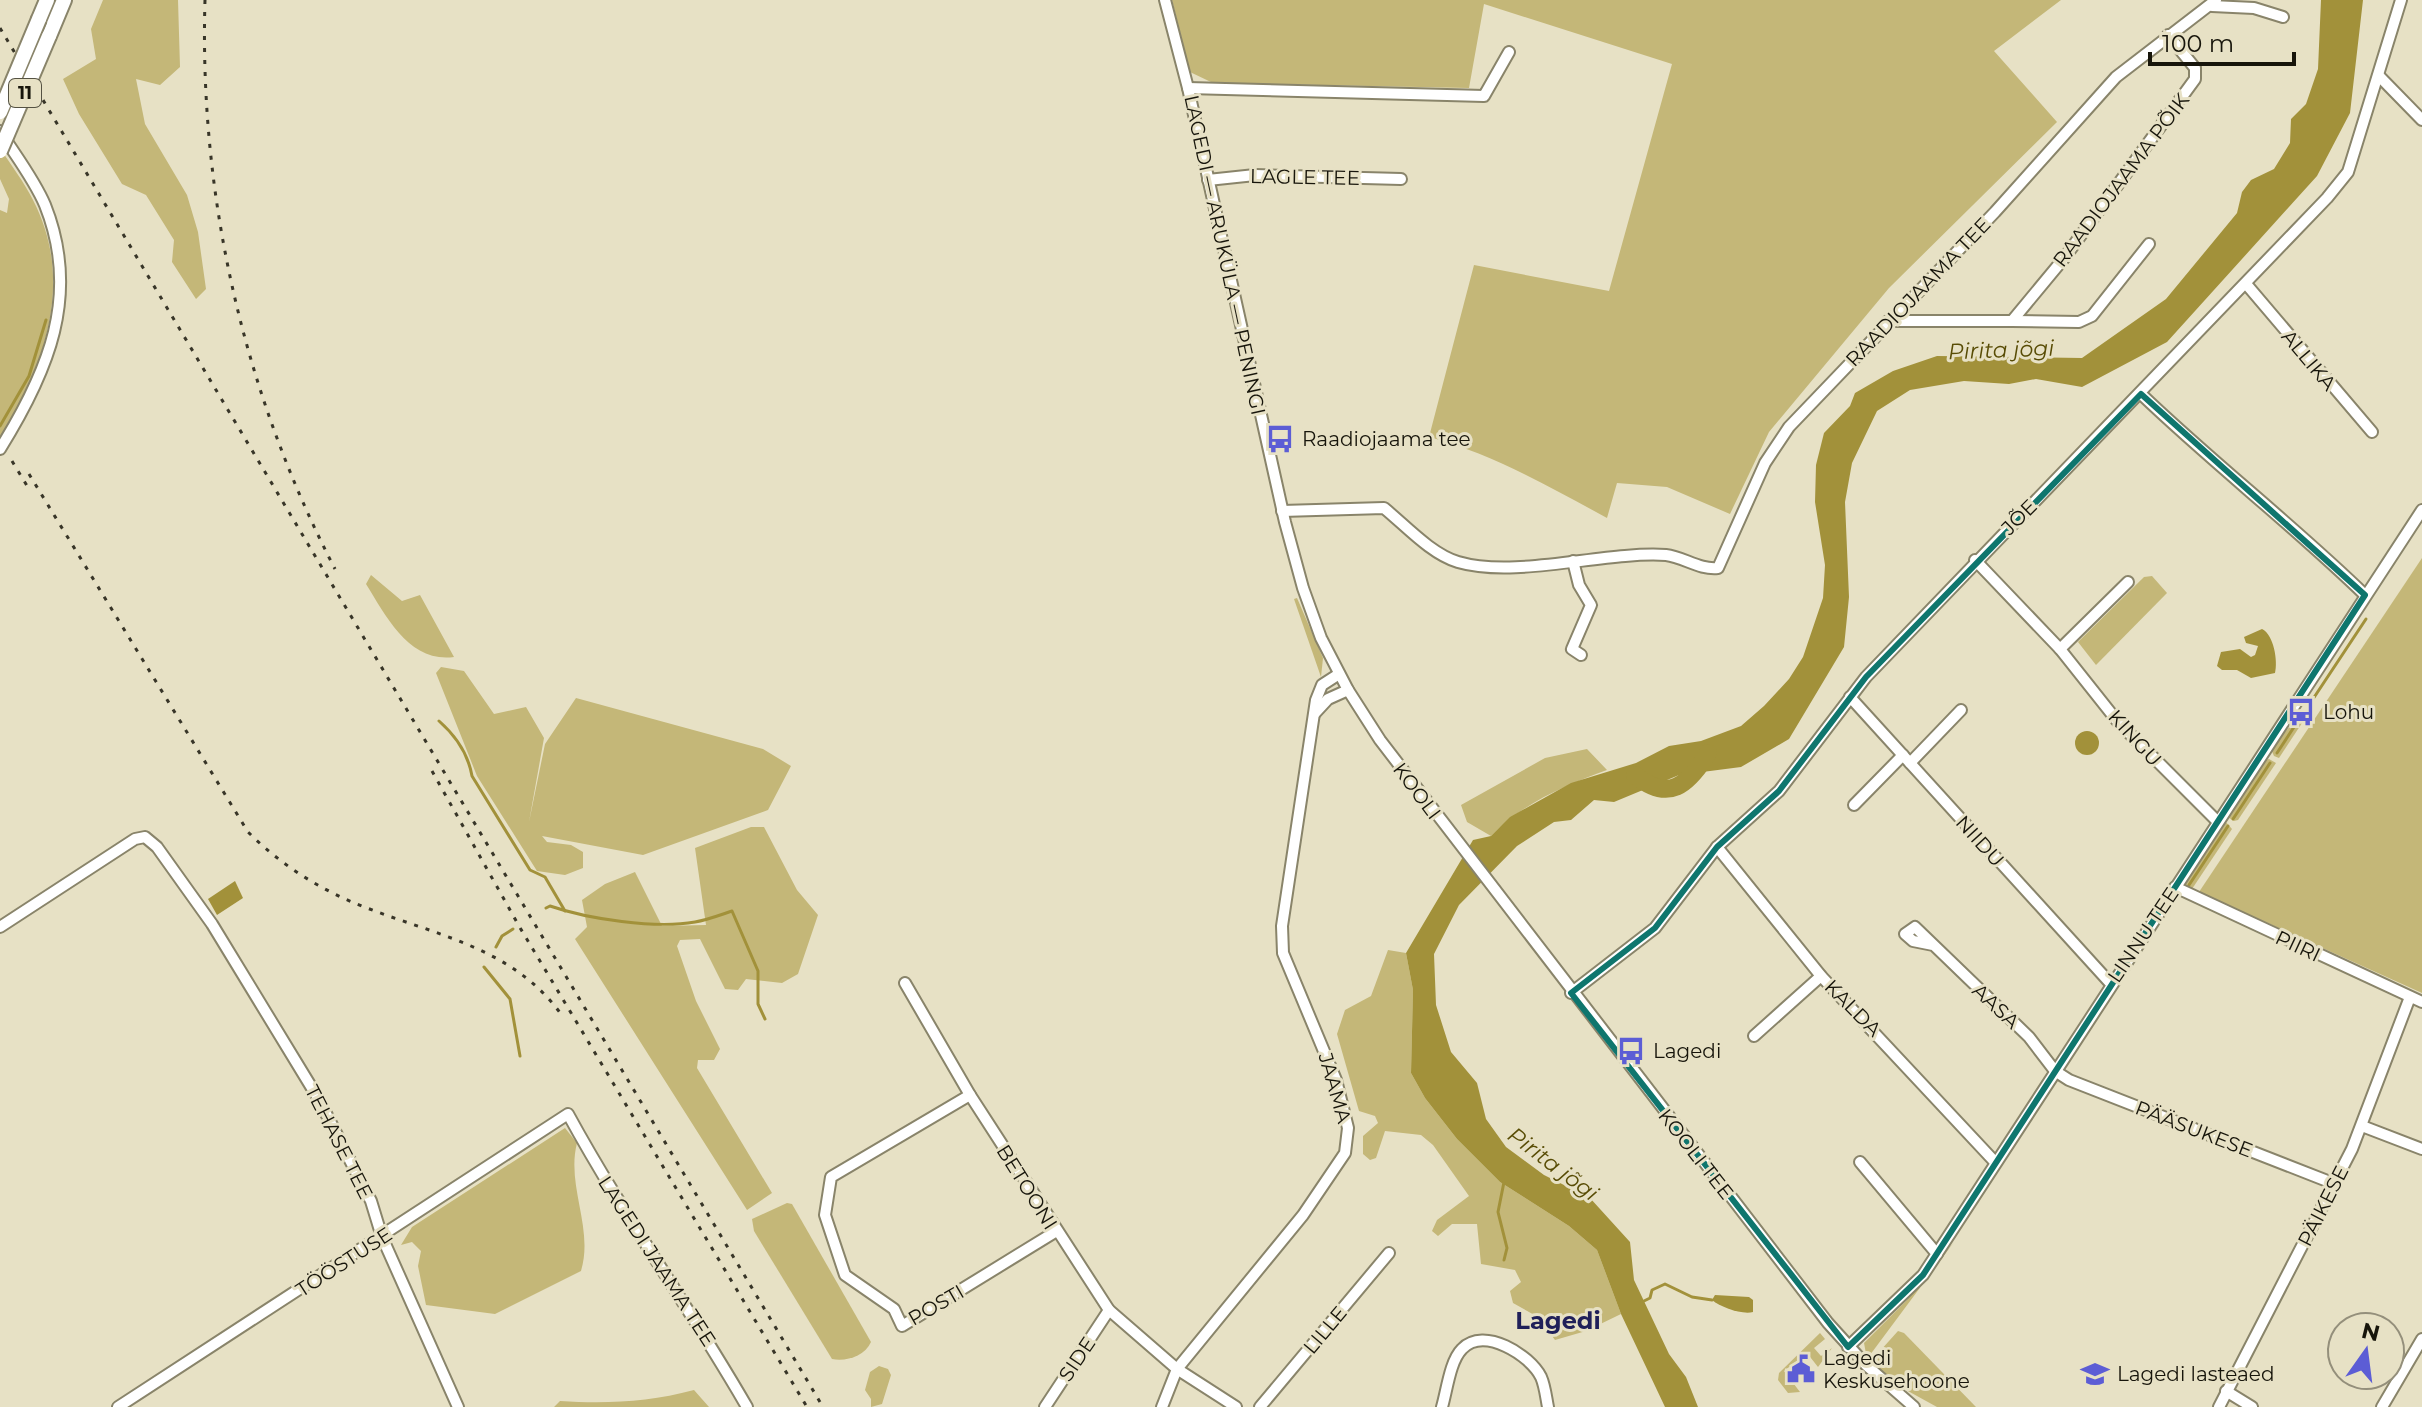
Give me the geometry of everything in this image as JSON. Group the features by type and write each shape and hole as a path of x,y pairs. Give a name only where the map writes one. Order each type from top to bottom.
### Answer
{"highway":[{"name":"11","path":"0,112 47,0"},
{"name":"11","path":"0,151 64,0"}],"street":[{"name":"LAGEDI — ARUKÜLA — PENINGI","path":"1165,0 1188,88 1282,511 1303,588 1348,690"},
{"name":"JÕE","path":"1571,993 1655,928 1717,847 1779,791 1850,697 1975,560 2300,231 2348,172 2401,0"},
{"path":"2214,3 2254,8 2283,17"},
{"name":"RAADIOJAAMA TEE","path":"1282,511 1384,508 1456,562 1503,566 1667,555 1708,569 1718,568 1765,463 1789,427 1995,212 2116,77 2214,3"},
{"name":"RAADIOJAAMA PÕIK","path":"2012,321 2065,257 2195,79 2195,68 2168,35"},
{"path":"1188,88 1484,96 1509,52"},
{"path":"2379,76 2422,120"},
{"path":"0,131 44,204 55,240 59,308 46,366 0,449"},
{"name":"LAGLE TEE","path":"1208,180 1255,175 1401,179"},
{"path":"1888,321 2079,322 2092,316 2149,244"},
{"name":"ALLIKA","path":"2247,285 2372,432"},
{"path":"2141,394 2215,465 2303,534 2365,595"},
{"name":"LINNU TEE","path":"1848,1347 1907,1292 1937,1254 2422,510"},
{"name":"KINGU","path":"1975,560 2060,649 2118,722 2217,821"},
{"path":"1573,561 1579,585 1591,605 1572,649 1581,655"},
{"path":"2060,649 2128,582"},
{"name":"JAAMA","path":"1162,1407 1177,1369 1303,1215 1345,1153 1348,1128 1336,1080 1283,953 1282,926 1313,719 1322,685 1339,674"},
{"path":"1313,719 1328,699 1348,690"},
{"name":"KOOLI","path":"1348,690 1491,888"},
{"name":"NIIDU","path":"1850,697 2111,984"},
{"path":"1854,805 1961,710"},
{"name":"TEHASE TEE","path":"0,927 135,839 145,837 157,847 212,924 312,1086 351,1159 382,1237 458,1407"},
{"name":"KALDA","path":"1717,847 1821,976 1995,1162"},
{"name":"PIIRI","path":"2175,887 2422,1002"},
{"name":"KOOLI TEE","path":"1491,888 1848,1347 1914,1407"},
{"name":"AASA","path":"1933,945 2029,1037 2055,1071"},
{"path":"1754,1036 1821,976"},
{"name":"BETOONI","path":"905,983 1055,1232 1109,1310 1177,1369"},
{"name":"PÄIKESE","path":"2219,1407 2335,1184 2362,1126 2410,997"},
{"name":"PÄÄSUKESE","path":"2055,1071 2069,1080 2335,1184"},
{"name":"POSTI","path":"970,1095 831,1177 825,1215 845,1275 894,1309 902,1326 1055,1232"},
{"name":"TÖÖSTUSE","path":"118,1407 568,1114"},
{"name":"LAGEDI JAAMA TEE","path":"568,1114 611,1193 699,1324 747,1407"},
{"path":"2362,1126 2422,1149"},
{"path":"1860,1162 1937,1254"},
{"name":"LILLE","path":"1260,1407 1389,1253"},
{"name":"SIDE","path":"1045,1407 1109,1310"},
{"path":"2382,1407 2422,1339"},
{"path":"1442,1407 1461,1350 1471,1343 1486,1342 1516,1350 1528,1359 1540,1376 1548,1407"},
{"path":"1177,1369 1236,1407"},
{"path":"2226,1391 2252,1407"}],"highlighted area":[{"path":"2141,394 2365,595 1923,1275 1848,1347 1571,993 1655,928 1717,847 1779,791 1866,677"}],"shaded area":[{"path":"103,0 178,0 180,67 160,85 136,79 145,124 187,195 198,232 206,289 196,299 172,262 174,240 146,195 122,184 79,114 63,79 96,59 91,29"},
{"path":"1172,0 2061,0 1994,51 2057,122 1889,288 1769,432 1730,514 1667,487 1617,483 1607,518 1498,462 1429,437 1474,265 1609,291 1672,64 1484,4 1469,88 1213,83 1190,72"},
{"path":"2321,0 2363,0 2350,113 2317,176 2167,342 2082,387 2036,379 2009,384 1964,381 1910,390 1877,411 1852,463 1845,502 1849,597 1844,647 1789,739 1741,767 1679,775 1614,802 1594,800 1571,820 1554,822 1517,846 1459,905 1434,954 1436,1005 1451,1052 1477,1083 1486,1119 1506,1147 1544,1175 1590,1198 1630,1242 1634,1280 1669,1354 1686,1377 1698,1407 1665,1407 1621,1314 1597,1250 1569,1226 1500,1182 1457,1139 1425,1098 1411,1073 1413,990 1406,953 1473,840 1491,836 1510,817 1571,783 1636,763 1669,746 1701,741 1741,726 1789,679 1803,657 1823,598 1825,565 1815,502 1816,465 1824,433 1850,406 1855,393 1893,371 1937,356 2082,358 2166,299 2237,213 2242,192 2251,180 2274,169 2290,143 2291,119 2306,104 2318,69"},
{"path":"0,148 33,200 45,231 52,261 53,292 41,352 30,381 0,437 0,210 7,213 9,199 0,179"},
{"path":"2422,558 2422,993 2199,892"},
{"path":"371,575 402,601 420,595 454,657 425,653 401,636 366,584"},
{"path":"2152,576 2167,593 2096,665 2078,642 2144,577"},
{"path":"1297,598 1323,658 1321,677 1294,599"},
{"path":"2262,629 2270,637 2274,649 2275,673 2251,678 2237,670 2222,670 2217,666 2221,652 2240,649 2251,657 2255,655 2258,646 2246,643 2244,637"},
{"path":"441,667 464,671 494,714 526,707 544,738 529,822 545,744 576,698 763,749 791,766 768,810 643,855 542,836 547,842 571,845 583,852 583,868 565,875 537,871 477,776 436,673"},
{"path":"2301,713 2306,717 2279,758 2274,756 2271,749"},
{"path":"2087,731 2096,734 2099,743 2096,752 2087,755 2078,752 2075,743 2078,734"},
{"path":"1587,749 1607,770 1530,805 1491,836 1467,822 1461,805 1545,758"},
{"path":"2269,759 2276,763 2238,820 2226,816 2263,761"},
{"path":"2224,820 2232,829 2190,892 2184,882"},
{"path":"751,827 764,827 797,890 818,915 798,974 782,983 746,979 738,990 725,989 700,939 680,940 677,946 696,1001 720,1049 714,1060 698,1060 697,1068 772,1193 747,1210 575,939 587,927 582,900 605,884 635,872 662,926 706,925 695,848"},
{"path":"235,881 243,898 217,915 208,899"},
{"path":"1388,950 1406,953 1413,990 1411,1073 1425,1098 1457,1139 1500,1182 1569,1226 1597,1250 1621,1314 1586,1331 1555,1340 1538,1317 1513,1303 1510,1291 1521,1282 1515,1270 1481,1264 1477,1224 1452,1224 1438,1236 1432,1231 1437,1220 1469,1196 1433,1145 1421,1135 1385,1131 1376,1158 1370,1160 1363,1154 1363,1136 1378,1123 1375,1116 1359,1111 1337,1034 1345,1010 1371,996"},
{"path":"565,1128 577,1143 575,1175 584,1239 581,1271 495,1314 426,1305 418,1266 421,1251 412,1242 401,1245 412,1227"},
{"path":"787,1203 792,1204 871,1342 854,1357 832,1359 754,1231 752,1219"},
{"path":"1954,1242 1867,1359 1864,1343 1906,1301"},
{"path":"1715,1295 1749,1297 1753,1300 1753,1312 1726,1308 1712,1300"},
{"path":"1898,1331 1904,1333 1976,1407 1937,1407 1897,1385 1871,1361"},
{"path":"1820,1333 1825,1339 1814,1348 1821,1356 1832,1348 1818,1367 1807,1353 1784,1371 1800,1392 1788,1393 1778,1380 1779,1373"},
{"path":"879,1366 888,1369 891,1375 882,1404 871,1407 871,1399 865,1390 870,1372"},
{"path":"694,1390 709,1407 554,1407 560,1401 628,1401"}],"waterway":[{"path":"0,426 29,376 46,320"},
{"path":"2309,705 2366,619"},
{"path":"439,721 460,746 472,776 530,870 545,877 565,911"},
{"path":"2277,753 2294,727"},
{"name":"Pirita jõgi","path":"1635,775 1658,788 1668,789 1693,774 1708,753"},
{"path":"2233,819 2270,763"},
{"path":"2189,885 2228,826"},
{"path":"546,908 550,906 622,922 661,924 695,922 732,911 758,971 758,1004 765,1019"},
{"path":"496,947 502,936 513,929"},
{"path":"484,967 510,999 520,1056"},
{"path":"1504,1182 1498,1212 1507,1248 1504,1260"},
{"path":"1644,1301 1650,1298 1652,1290 1665,1284 1692,1297 1712,1300"}],"railway":[{"path":"205,0 205,74 210,147 234,293 252,364 275,434 335,569"},
{"path":"0,28 823,1407"},
{"path":"12,461 29,489"},
{"path":"29,474 248,832 289,867 334,894 448,937 499,960 523,975 563,1017"},
{"path":"432,771 519,926 807,1407"}],"place":[{"name":"Raadiojaama tee","path":"1280,439"},
{"name":"Lohu","path":"2301,712"},
{"name":"Lagedi","path":"1631,1051"},
{"name":"Lagedi Keskusehoone","path":"1801,1369"},
{"name":"Lagedi lasteaed","path":"2095,1374"}],"district":[{"name":"Lagedi","path":"1558,1320"}]}
